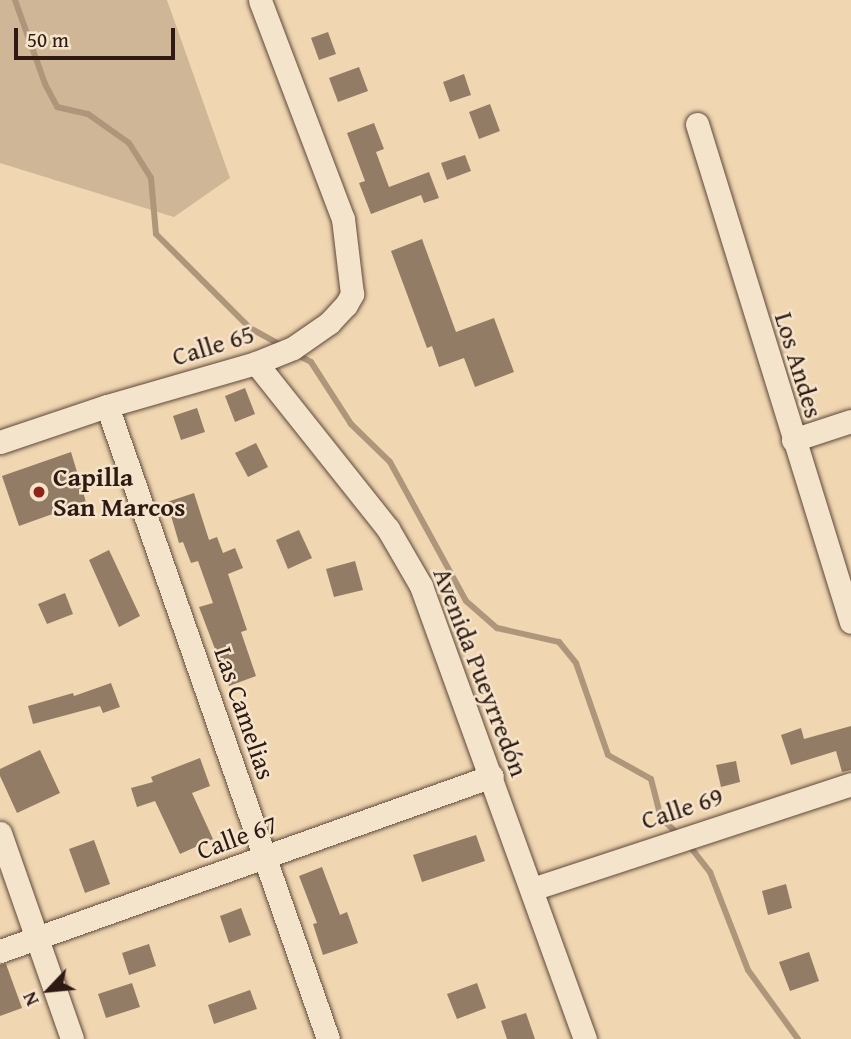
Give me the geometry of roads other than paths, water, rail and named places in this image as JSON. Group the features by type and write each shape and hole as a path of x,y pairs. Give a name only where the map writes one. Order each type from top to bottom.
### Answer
{"street":[{"name":"Calle 65","path":"0,442 107,405 256,363 293,348 328,323 352,295 342,219 260,0"},
{"name":"Los Andes","path":"697,124 851,622"},
{"name":"Avenida Pueyrredón","path":"256,363 388,529 421,586 585,1039"},
{"name":"Las Camelias","path":"107,405 328,1039"},
{"path":"793,440 851,421"},
{"name":"Calle 67","path":"0,951 492,776"},
{"name":"Calle 69","path":"531,889 851,784"},
{"path":"0,833 72,1039"}],"waterway":[{"path":"15,0 45,84 57,107 88,114 129,143 151,178 156,234 250,328 282,346"},
{"path":"294,353 311,362 351,424 390,462 466,601 497,628 559,642 576,663 608,755 651,779 661,818 678,834"},
{"path":"688,844 710,872 748,970 798,1039"}],"place":[{"name":"Capilla San Marcos","path":"39,492"}]}
